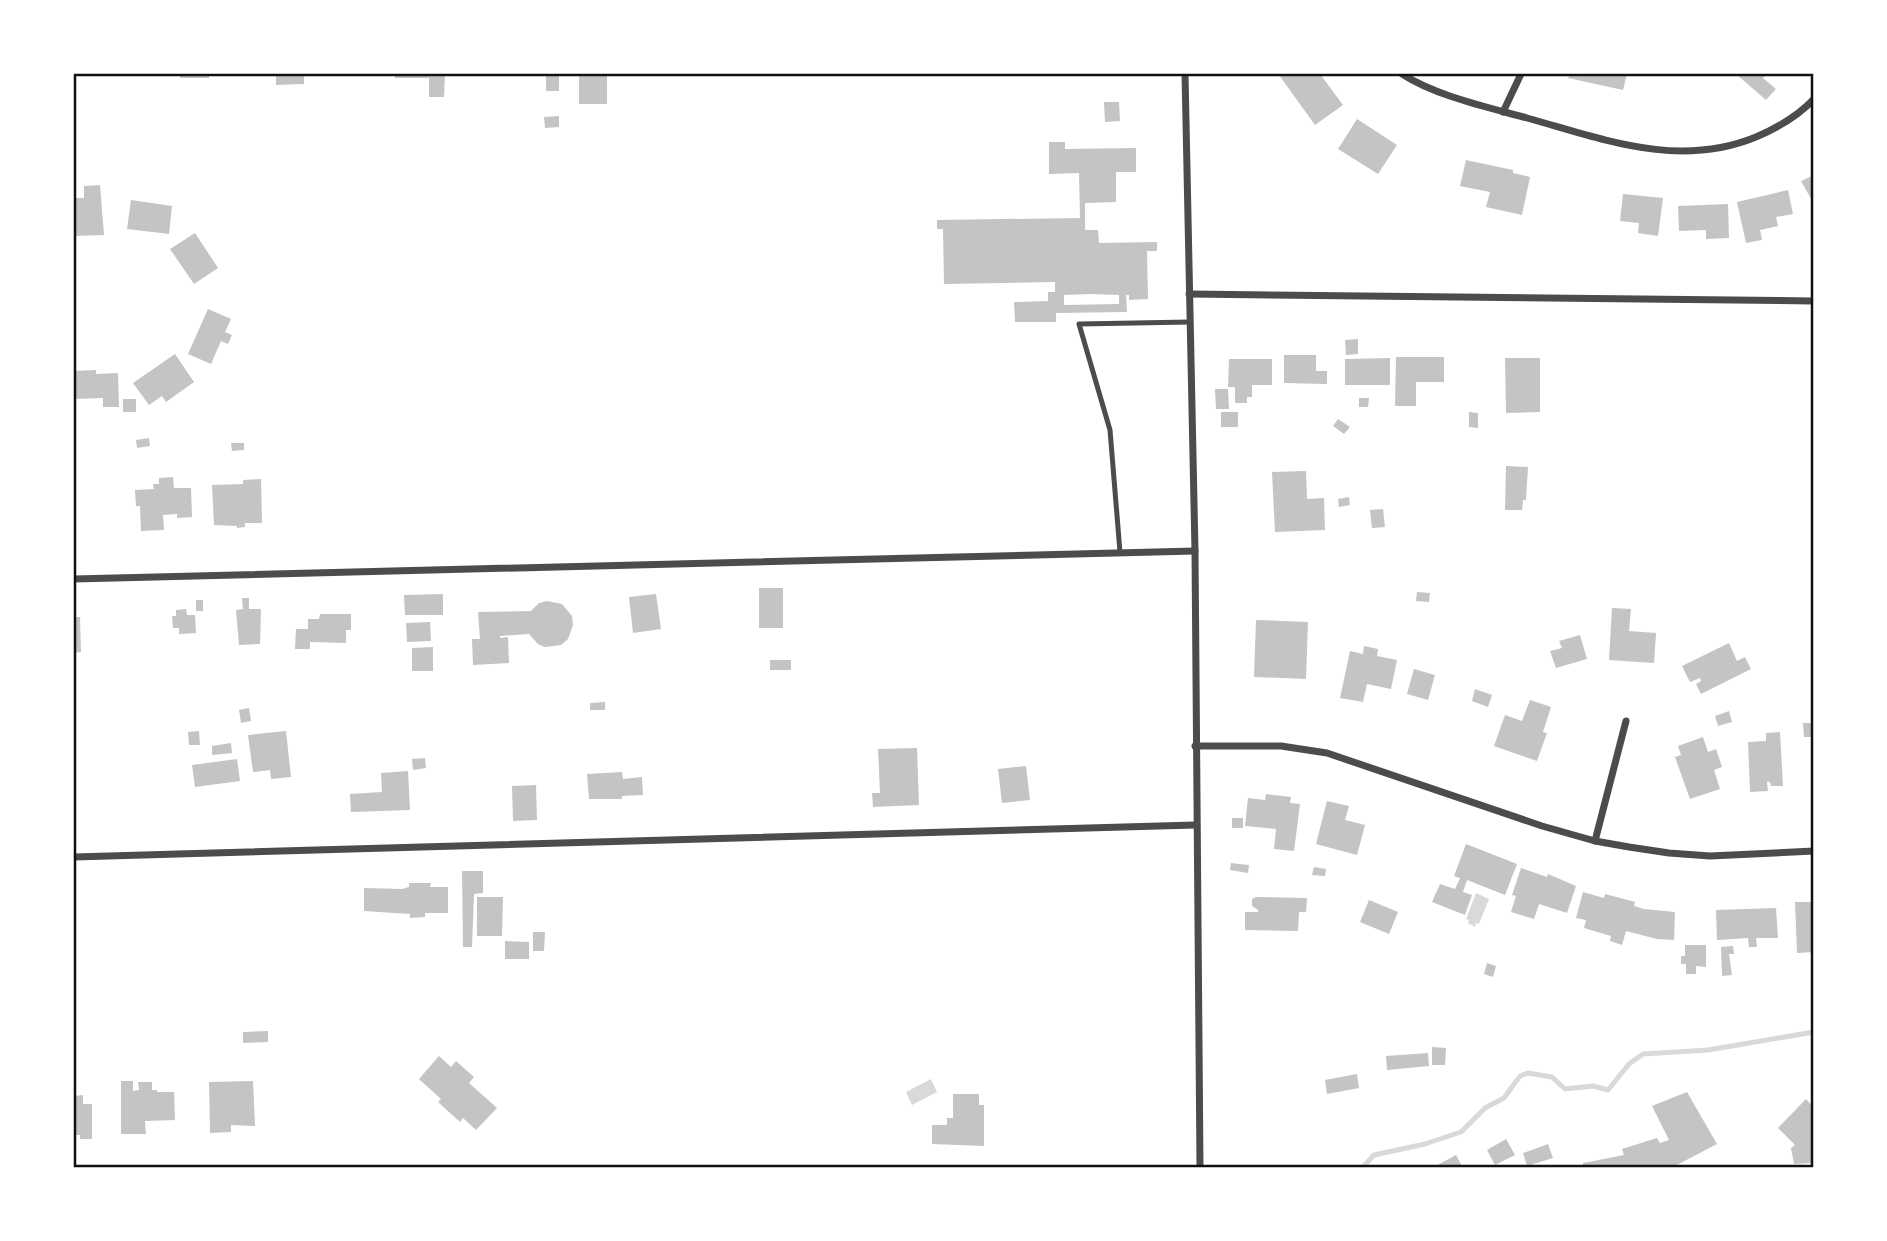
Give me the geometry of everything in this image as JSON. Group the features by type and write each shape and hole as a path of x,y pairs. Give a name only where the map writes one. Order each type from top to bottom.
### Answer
{"street":[{"path":"1185,74 1195,551 1195,825 1200,1167"},
{"path":"1402,74 1430,88 1503,112 1619,143 1656,150 1695,152 1730,146 1782,125 1814,99"},
{"path":"1503,112 1521,74"},
{"path":"1189,294 1814,301"},
{"path":"74,579 1195,551"},
{"path":"1595,841 1626,721"},
{"path":"1195,746 1281,746 1327,753 1542,826 1595,841 1669,853 1710,856 1814,851"},
{"path":"74,857 1195,825"}],"lane":[{"path":"1120,552 1110,429 1079,324 1189,323"}],"shaded area":[{"path":"1476,893 1489,899 1479,924 1476,923 1475,927 1466,919"},
{"path":"931,1079 937,1092 912,1105 906,1092"}],"building":[{"path":"180,74 209,74 209,78 180,78"},
{"path":"276,74 304,74 304,84 276,85"},
{"path":"395,74 445,74 444,97 429,97 429,78 395,78"},
{"path":"546,74 559,74 559,91 546,91"},
{"path":"579,74 607,74 607,104 579,104"},
{"path":"1320,74 1343,105 1315,125 1279,75"},
{"path":"1570,74 1627,74 1623,90 1568,78"},
{"path":"1736,74 1767,74 1763,78 1776,89 1766,100"},
{"path":"1104,102 1119,102 1120,121 1105,122"},
{"path":"559,116 559,127 545,128 544,117"},
{"path":"1357,119 1397,145 1378,174 1338,149"},
{"path":"1049,142 1065,142 1065,149 1136,148 1136,172 1116,172 1116,202 1085,203 1085,230 1098,230 1099,243 1157,242 1157,251 1147,251 1148,299 1129,300 1129,295 1126,295 1127,312 1056,313 1056,322 1015,322 1014,302 1048,301 1048,292 1055,292 1055,282 944,284 943,229 937,229 937,220 1080,218 1079,173 1049,174","holes":["1064,295 1119,295 1119,304 1064,305"]},
{"path":"1466,160 1513,170 1513,173 1530,177 1522,215 1486,207 1490,192 1460,186"},
{"path":"1814,175 1814,204 1801,181"},
{"path":"100,185 104,235 74,236 74,198 84,198 84,186"},
{"path":"1788,190 1793,214 1776,217 1778,226 1760,230 1762,240 1746,243 1737,202"},
{"path":"1623,194 1663,198 1658,236 1638,233 1639,223 1620,221"},
{"path":"131,200 172,206 169,234 127,229"},
{"path":"1728,204 1729,238 1706,239 1706,230 1679,231 1678,206"},
{"path":"195,233 218,268 194,284 170,249"},
{"path":"208,309 231,319 225,332 232,335 228,344 221,341 211,364 188,354"},
{"path":"1358,339 1358,354 1346,355 1345,340"},
{"path":"175,354 194,382 166,402 162,396 149,405 133,383"},
{"path":"1284,355 1316,355 1316,371 1327,371 1327,384 1284,383"},
{"path":"1396,357 1444,357 1444,382 1416,382 1416,406 1395,406"},
{"path":"1390,358 1390,385 1345,385 1345,359"},
{"path":"1505,358 1540,358 1540,412 1506,413"},
{"path":"1229,359 1272,359 1272,385 1252,385 1252,397 1247,397 1247,403 1235,403 1235,387 1228,387"},
{"path":"96,370 96,374 118,373 119,407 103,407 103,398 74,399 74,371"},
{"path":"1215,389 1228,389 1229,409 1216,409"},
{"path":"1359,398 1369,398 1368,407 1359,407"},
{"path":"123,399 136,399 136,412 123,412"},
{"path":"1221,412 1238,412 1238,427 1221,427"},
{"path":"1469,412 1478,413 1478,428 1469,427"},
{"path":"1338,419 1350,427 1344,434 1333,426"},
{"path":"149,438 150,446 137,448 136,440"},
{"path":"231,443 244,443 244,450 232,451"},
{"path":"1506,466 1528,467 1526,500 1523,500 1522,510 1505,510"},
{"path":"1306,471 1307,499 1324,498 1325,530 1275,532 1272,472"},
{"path":"173,477 174,488 191,488 192,517 163,515 164,530 141,531 140,506 136,506 135,490 154,489 153,484 159,484 159,478"},
{"path":"261,479 262,523 245,523 245,527 237,528 214,525 212,485 243,484 243,480"},
{"path":"1349,497 1350,505 1339,507 1338,499"},
{"path":"1383,509 1385,527 1372,528 1370,510"},
{"path":"759,588 783,588 783,628 759,628"},
{"path":"1417,592 1430,593 1429,602 1416,601"},
{"path":"443,594 443,615 405,615 404,595"},
{"path":"656,594 661,629 633,633 629,597"},
{"path":"242,598 249,598 249,609 261,609 260,644 239,645 236,610 243,609"},
{"path":"196,600 203,600 203,611 196,611"},
{"path":"547,601 562,604 572,616 573,625 568,639 561,645 545,647 529,634 500,636 508,637 509,663 473,665 472,639 480,639 478,612 531,611 539,603"},
{"path":"1612,608 1631,609 1629,631 1656,633 1654,663 1609,660"},
{"path":"186,609 187,615 195,615 196,633 179,634 179,628 173,628 172,616 176,616 176,610"},
{"path":"320,614 351,614 351,630 346,630 346,643 310,642 310,649 295,649 296,629 308,629 308,619 319,619"},
{"path":"74,617 80,617 81,652 74,653"},
{"path":"1256,620 1308,622 1306,679 1254,677"},
{"path":"430,622 431,641 407,642 406,623"},
{"path":"1580,635 1587,659 1556,668 1550,651 1562,648 1559,641"},
{"path":"1729,643 1737,661 1745,657 1751,669 1701,694 1696,684 1701,681 1700,678 1690,682 1682,666"},
{"path":"1364,646 1378,649 1377,656 1397,660 1391,689 1367,684 1363,702 1340,698 1350,651 1363,654"},
{"path":"433,647 433,671 412,671 412,648"},
{"path":"770,660 791,660 791,670 770,670"},
{"path":"1414,669 1435,675 1428,700 1407,694"},
{"path":"1475,689 1492,695 1488,707 1472,701"},
{"path":"1530,700 1551,707 1543,732 1547,733 1537,761 1494,746 1505,715 1522,721"},
{"path":"605,702 605,710 590,710 590,703"},
{"path":"249,708 251,721 241,723 239,710"},
{"path":"1729,711 1732,722 1718,726 1715,716"},
{"path":"1803,723 1814,723 1814,737 1804,737"},
{"path":"199,731 200,745 189,745 188,732"},
{"path":"286,731 291,777 271,779 270,770 253,772 248,735"},
{"path":"1780,732 1783,786 1771,786 1770,782 1767,782 1768,791 1750,792 1748,742 1766,741 1766,733"},
{"path":"1703,737 1708,752 1716,749 1722,767 1714,770 1720,789 1690,799 1675,757 1681,755 1678,746"},
{"path":"231,743 232,753 212,755 212,746"},
{"path":"917,748 919,805 873,807 872,793 880,793 878,749"},
{"path":"425,758 426,768 413,770 412,759"},
{"path":"237,759 240,781 195,787 192,765"},
{"path":"1026,766 1030,800 1002,803 998,769"},
{"path":"408,771 410,810 351,812 350,794 382,792 381,773"},
{"path":"622,772 623,779 642,777 643,795 622,796 622,799 589,799 587,774"},
{"path":"536,785 537,820 513,821 512,786"},
{"path":"1266,794 1291,797 1290,803 1300,804 1294,851 1274,849 1276,829 1245,826 1248,798 1265,800"},
{"path":"1327,801 1349,806 1345,820 1365,825 1357,855 1316,844"},
{"path":"1232,818 1243,818 1243,828 1232,828"},
{"path":"1466,844 1517,864 1505,895 1467,880 1463,892 1472,895 1465,915 1432,902 1440,884 1455,889 1460,878 1454,876"},
{"path":"1231,863 1249,865 1248,873 1230,870"},
{"path":"1314,867 1326,869 1325,876 1312,875"},
{"path":"1521,868 1547,877 1548,874 1576,886 1567,913 1539,904 1534,919 1511,912 1516,896 1512,895"},
{"path":"462,871 483,871 483,893 474,894 472,947 463,947"},
{"path":"409,883 431,883 430,887 448,887 448,913 425,913 425,917 410,918 410,914 364,911 364,888 402,889 409,887"},
{"path":"1583,892 1604,898 1605,894 1635,902 1634,906 1644,909 1675,912 1674,940 1657,939 1626,931 1622,945 1610,941 1611,936 1584,928 1586,920 1576,918"},
{"path":"477,897 503,897 502,936 477,936"},
{"path":"1307,898 1306,912 1299,912 1298,931 1245,930 1245,912 1258,912 1252,906 1252,899"},
{"path":"1369,900 1398,912 1389,934 1360,922"},
{"path":"1795,902 1814,902 1814,952 1797,953"},
{"path":"1776,908 1778,938 1756,938 1757,947 1749,947 1748,938 1717,940 1716,910"},
{"path":"533,932 545,932 544,951 533,951"},
{"path":"505,941 529,942 529,959 505,959"},
{"path":"1685,945 1706,945 1706,967 1696,966 1696,974 1686,974 1686,964 1681,964 1681,956 1685,956"},
{"path":"1733,946 1734,954 1729,954 1732,975 1722,976 1721,947"},
{"path":"1487,963 1496,966 1493,977 1484,974"},
{"path":"268,1031 268,1042 243,1043 243,1032"},
{"path":"1432,1047 1446,1048 1445,1065 1432,1065"},
{"path":"1428,1053 1429,1066 1387,1070 1386,1056"},
{"path":"439,1056 451,1067 456,1061 474,1077 469,1083 497,1108 476,1130 463,1118 460,1122 438,1102 441,1099 419,1079"},
{"path":"1357,1074 1359,1088 1327,1094 1325,1080"},
{"path":"121,1081 133,1081 133,1091 139,1090 138,1082 152,1082 152,1090 174,1092 175,1120 145,1121 146,1134 121,1134"},
{"path":"253,1081 255,1126 231,1125 231,1132 210,1133 209,1082"},
{"path":"1687,1092 1717,1144 1677,1165 1678,1168 1583,1168 1583,1163 1624,1155 1622,1149 1657,1138 1660,1143 1669,1140 1652,1106"},
{"path":"953,1094 979,1094 979,1105 984,1105 984,1146 932,1144 932,1125 947,1125 947,1118 953,1118"},
{"path":"83,1095 83,1104 92,1104 92,1139 80,1139 80,1135 74,1135 74,1096"},
{"path":"1806,1099 1814,1108 1814,1163 1794,1164 1791,1148 1795,1145 1778,1128"},
{"path":"1506,1139 1515,1155 1495,1165 1487,1150"},
{"path":"1548,1144 1553,1158 1527,1166 1523,1153"},
{"path":"1456,1155 1463,1168 1432,1168"}],"waterway":[{"path":"1362,1168 1374,1155 1425,1144 1461,1132 1485,1108 1504,1098 1520,1076 1528,1073 1552,1077 1565,1089 1593,1086 1608,1090 1629,1064 1643,1054 1708,1050 1814,1032"}]}
